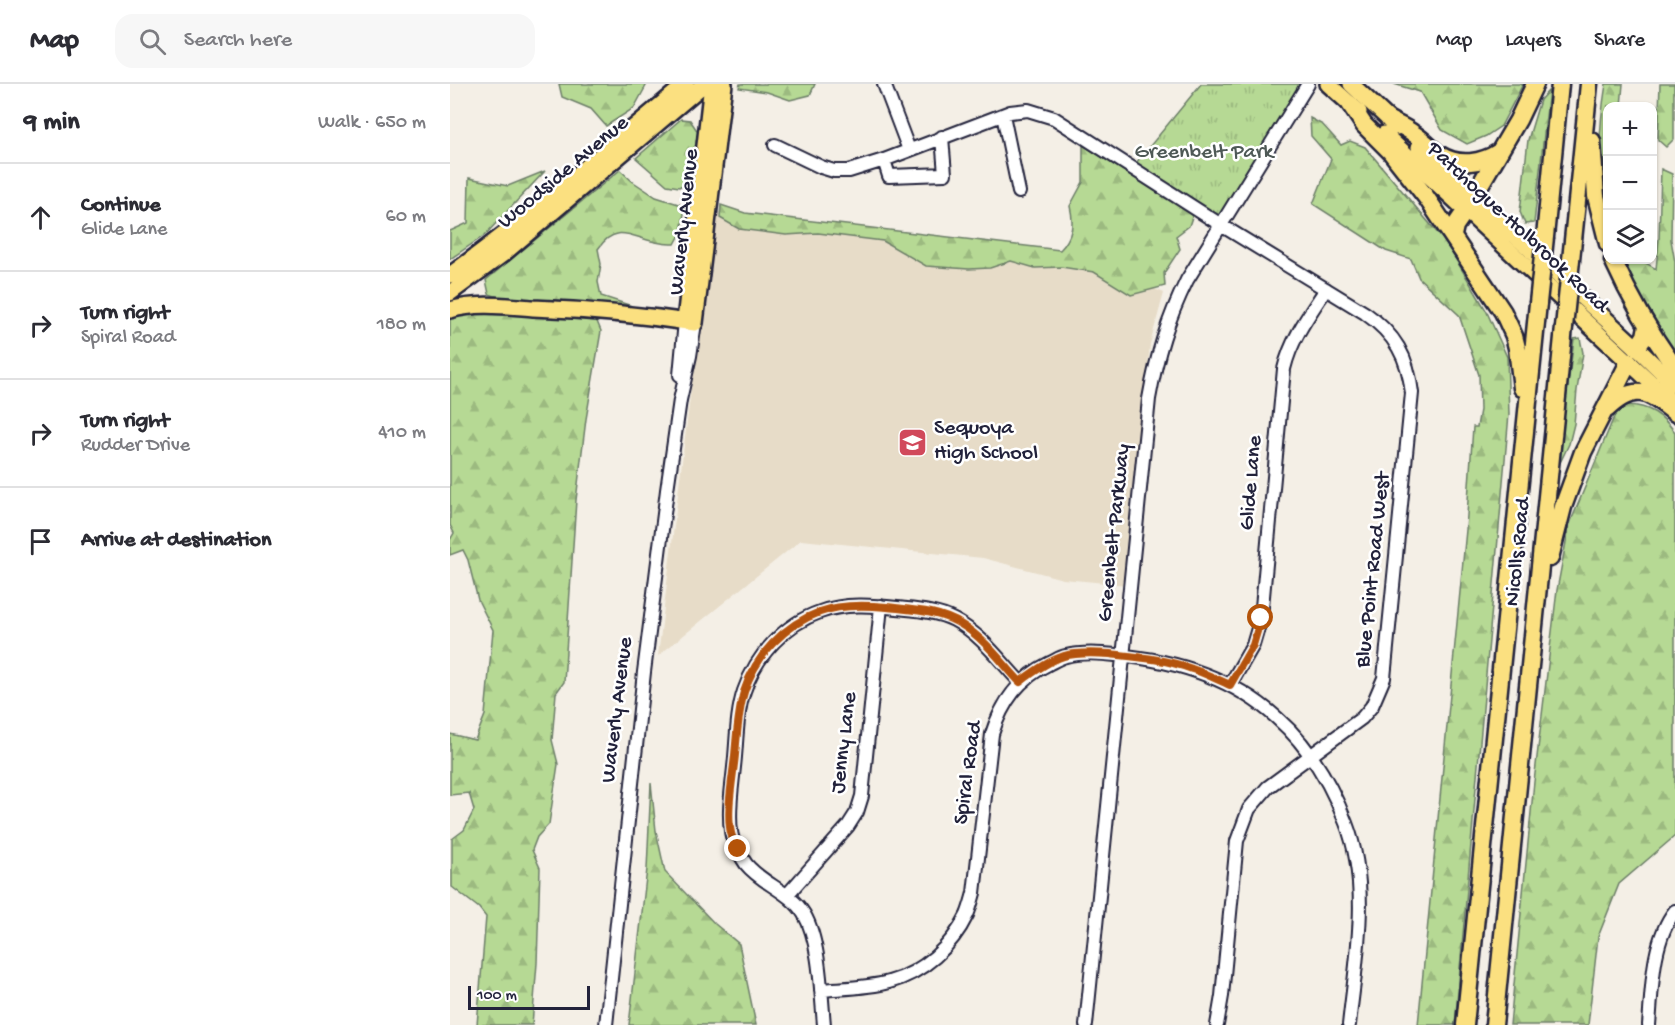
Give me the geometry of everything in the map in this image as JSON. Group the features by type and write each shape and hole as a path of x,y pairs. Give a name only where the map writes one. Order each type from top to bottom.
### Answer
{"highway":[{"path":"1453,235 1455,226 1518,120 1535,84"},
{"name":"Nicolls Road","path":"1466,1025 1560,84"},
{"path":"1591,84 1594,179 1603,226"},
{"name":"Nicolls Road","path":"1494,1025 1564,327 1591,84"},
{"path":"1350,104 1364,125 1390,151 1414,181 1453,235 1503,312 1514,336 1521,374 1520,485"},
{"path":"1389,120 1414,134 1439,155 1453,161 1478,162 1499,152"},
{"path":"1615,264 1647,326 1675,368"},
{"path":"1532,653 1542,617 1548,566 1563,507 1583,452 1645,336 1647,326"},
{"path":"1602,413 1622,396 1640,393 1653,396 1675,413"}],"main road":[{"name":"Woodside Avenue","path":"450,293 502,254 686,84"},
{"name":"Woodside Avenue","path":"622,144 704,84"},
{"name":"Waverly Avenue","path":"690,322 712,84"},
{"name":"Waverly Avenue","path":"690,322 724,84"},
{"name":"Patchogue-Holbrook Road","path":"1328,84 1469,204 1633,355 1675,386"},
{"name":"Patchogue-Holbrook Road","path":"1351,84 1389,120 1469,204"},
{"name":"Woodside Avenue","path":"450,275 608,156"},
{"path":"450,310 470,306 507,306 593,311 690,322"},
{"name":"Patchogue-Holbrook Road","path":"1633,355 1675,405"}],"street":[{"path":"884,84 909,150"},
{"name":"Greenbelt Parkway","path":"1086,1025 1149,399 1155,368 1162,339 1187,280 1308,84"},
{"name":"Blue Point Road West","path":"774,145 821,167 834,171 849,171 1017,110 1028,110 1054,118 1378,322 1403,354 1410,373 1412,393 1384,678 1372,706 1362,718 1268,788 1249,809 1237,840 1222,996 1217,1025"},
{"path":"1002,115 1019,192"},
{"path":"884,160 889,176 945,174 942,137"},
{"name":"Glide Lane","path":"1230,685 1253,645 1261,618 1287,356 1295,337 1326,289"},
{"name":"Waverly Avenue","path":"606,1025 644,672 680,400 681,356 690,322"},
{"path":"824,1025 815,942 810,926 803,912 787,895 756,874 746,863 731,834 731,804 740,712 750,676 763,653 778,637 801,621 820,612 857,606 881,606 936,614 965,626 983,641 1020,682"},
{"name":"Jenny Lane","path":"787,895 848,826 857,812 862,796 881,606"},
{"name":"Spiral Road","path":"820,990 890,982 914,972 931,961 955,936 968,914 974,893 992,735 997,718 1007,699 1020,682 1036,670 1064,656 1081,653 1124,655 1177,664 1230,685 1277,717 1311,755 1324,775 1347,825 1357,861 1360,889 1360,920 1349,1025"},
{"path":"1649,1025 1656,955 1662,932 1675,911"}],"shaded area":[{"name":"Sequoya High School","path":"713,211 1072,253 1164,293 1150,344 1127,585 1063,579 983,558 801,540 658,656"}],"green space":[{"path":"559,84 647,84 634,108 606,126 591,109 562,97"},
{"path":"740,84 815,84 810,95 790,100 767,92 739,88"},
{"name":"Greenbelt Park","path":"1201,84 1302,84 1218,218 1136,163"},
{"path":"1394,84 1523,84 1501,126 1486,136 1467,144 1442,130 1420,92"},
{"path":"1606,84 1623,84 1621,102 1604,102"},
{"path":"1660,84 1674,84 1674,139 1666,147 1658,140"},
{"path":"1549,90 1534,223 1525,224 1520,212 1528,140 1540,100"},
{"path":"1603,108 1603,193 1600,165"},
{"path":"1310,118 1323,125 1341,145 1350,141 1365,147 1446,243 1486,310 1507,357 1509,414 1455,1025 1418,1025 1466,530 1473,427 1477,427 1480,410 1479,375 1459,315 1419,278 1411,259 1386,251 1313,204 1331,159 1311,136"},
{"path":"681,119 690,120 698,132 689,181 679,187 667,185 636,158"},
{"path":"1083,145 1193,214 1189,226 1176,236 1180,249 1164,273 1165,286 1131,295 1094,272 1061,267 1035,268 1011,261 990,268 926,266 883,241 818,233 786,235 739,229 720,218 721,205 745,213 1060,250 1068,240 1071,230 1070,206 1083,182"},
{"path":"1661,169 1672,174 1671,240 1675,262 1675,354 1622,264 1648,264 1656,269"},
{"path":"620,170 656,197 685,206 681,233 675,244 619,234 612,235 605,240 598,249 601,264 598,282 601,296 632,306 511,301 489,294 486,280"},
{"path":"545,171 485,235 450,259 450,231 468,223 469,178 508,186"},
{"path":"483,313 596,319 601,331 586,419 576,500 564,682 556,693 552,740 558,764 549,824 537,837 532,850 540,868 537,963 532,1025 477,1025 486,917 479,908 452,887 452,839 464,830 474,810 469,793 450,795 450,734 475,740 485,715 493,630 478,600 468,560 463,550 450,555 450,540 454,533 450,525 450,318 458,314"},
{"path":"1580,338 1583,353 1574,424 1569,444 1557,469 1574,339"},
{"path":"1628,405 1643,407 1655,412 1675,432 1675,836 1619,884 1598,937 1588,1025 1510,1025 1534,782 1557,590 1569,526 1616,412"},
{"path":"651,783 656,831 665,872 715,924 739,944 756,1025 629,1025 647,869"}],"place":[{"name":"Sequoya High School","path":"913,442"}],"route":[{"path":"738,849 731,834 730,816 744,692 763,653 778,637 801,621 820,612 857,606 881,606 936,614 952,619 965,626 983,641 1020,682 1036,670 1064,656 1100,653 1142,657 1177,664 1230,685 1253,645 1261,618"}]}
